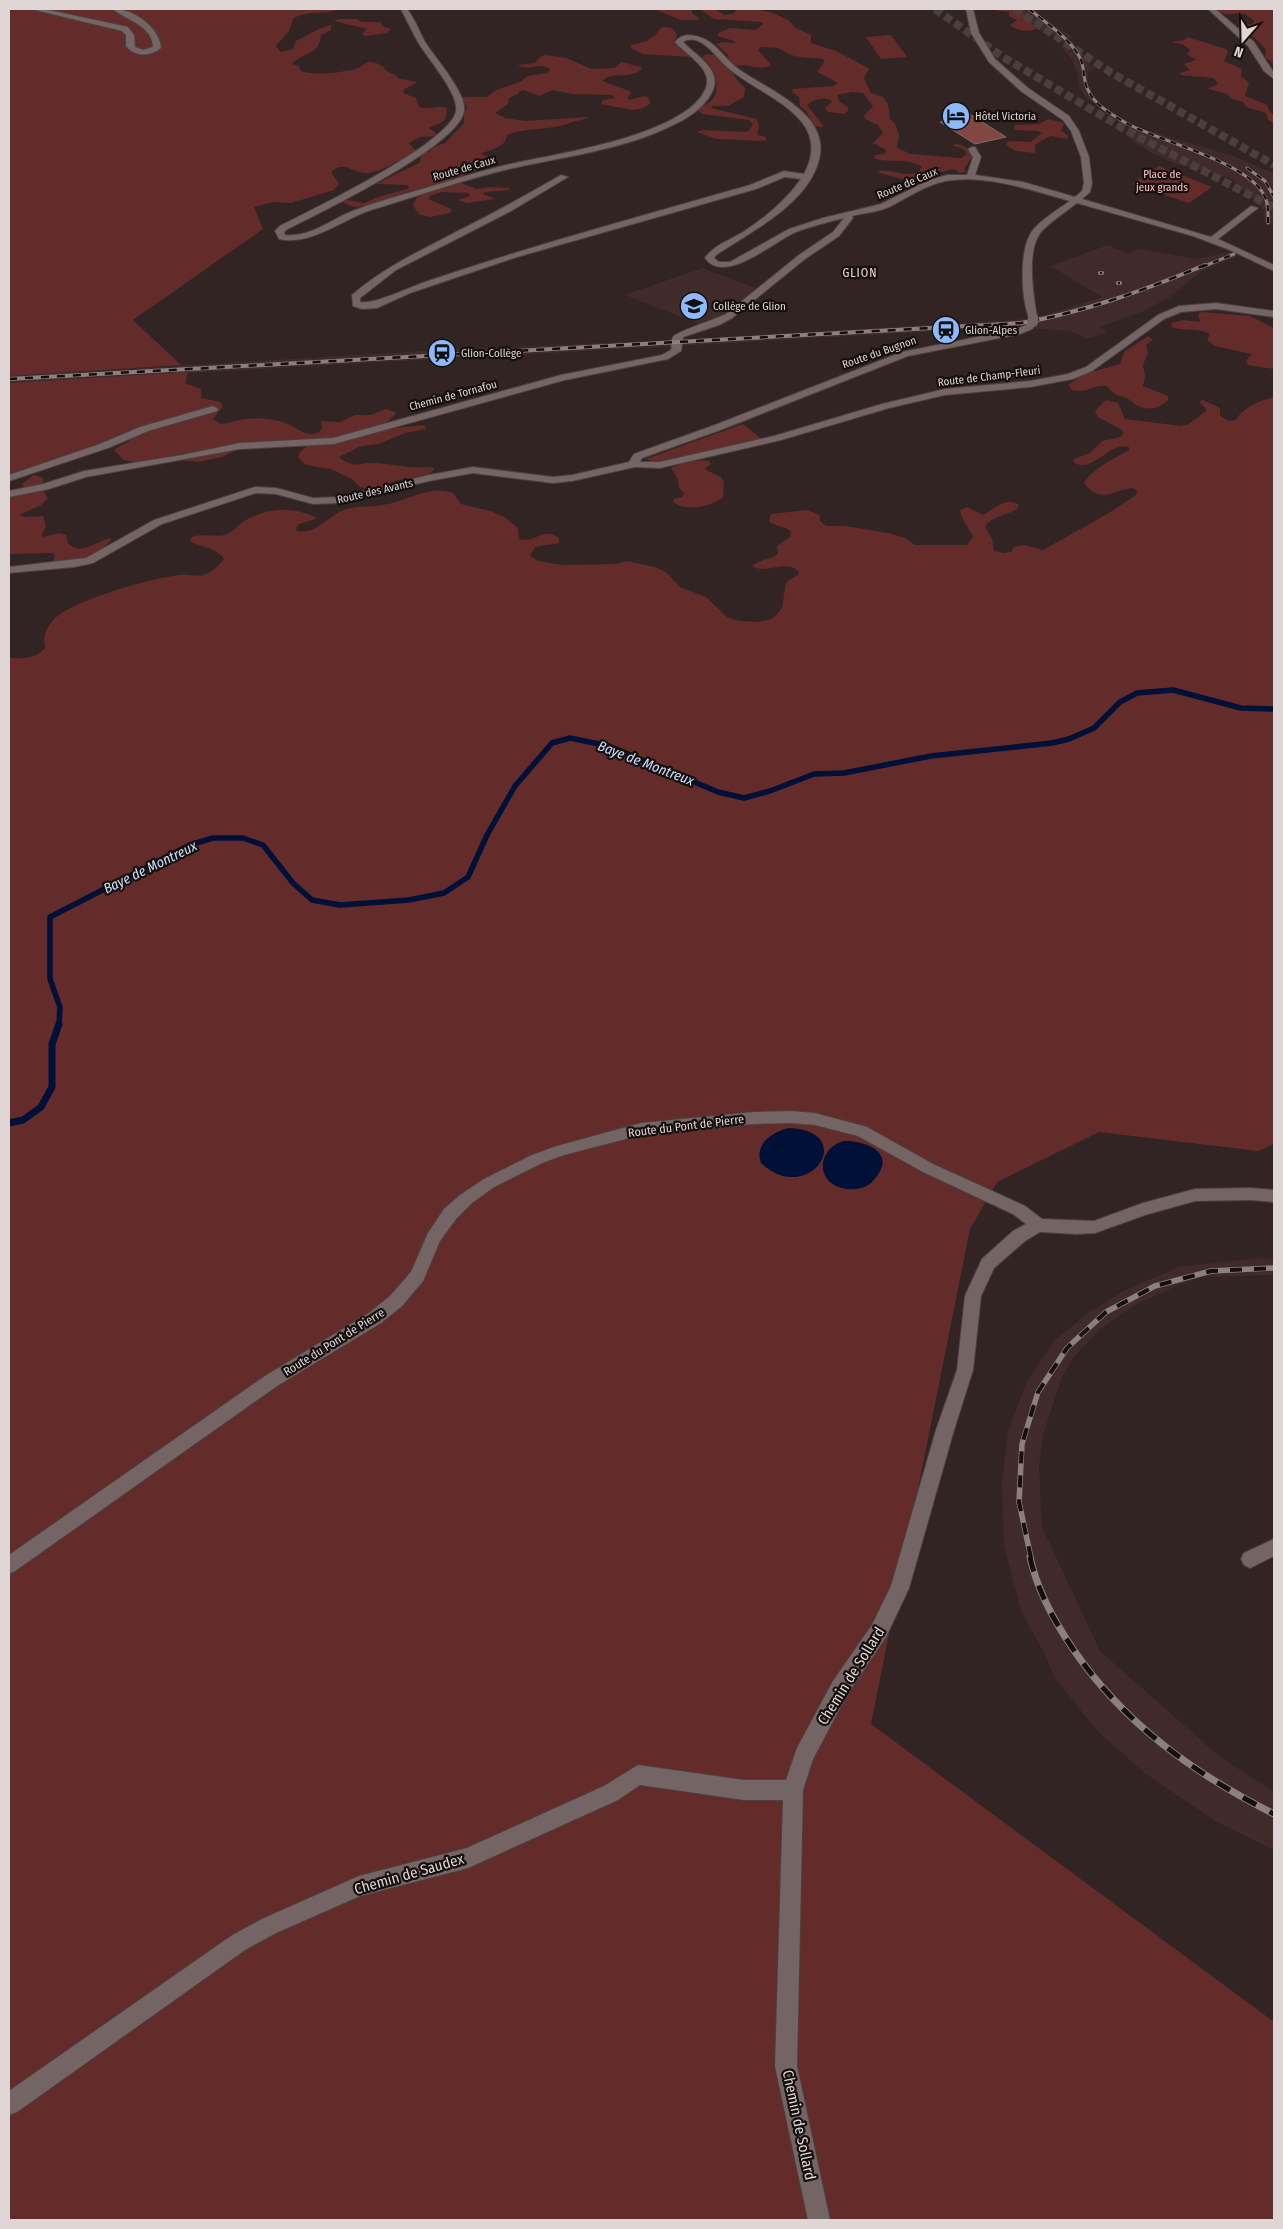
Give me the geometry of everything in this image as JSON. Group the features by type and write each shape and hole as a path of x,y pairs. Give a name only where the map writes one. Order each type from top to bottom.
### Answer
{"street":[{"path":"35,9 125,29 130,35 130,46 137,52 150,52 157,48 158,45 152,32 117,9"},
{"name":"Route de Caux","path":"404,9 423,45 455,96 460,108 456,121 439,138 388,171 338,200 283,228 279,234 282,237 301,238 344,217 421,192 536,160 598,148 671,124 698,104 710,87 710,75 704,64 679,42 688,37 702,39 729,66 785,100 804,118 812,134 816,149 808,177 794,194 747,233 713,253 709,258 716,264 732,264 792,231 884,206 932,182 957,177 970,177 1012,182 1212,240 1274,268"},
{"path":"968,9 975,33 992,60 1024,90 1066,118 1075,131 1085,157 1088,183 1086,192 1076,201"},
{"path":"1210,9 1257,50 1264,67 1274,76"},
{"path":"970,177 977,157 972,149"},
{"path":"564,177 508,209 385,273 355,298 356,304 374,306 408,291 506,258 753,187 781,175 808,177"},
{"name":"Route du Bugnon","path":"635,464 634,460 638,456 719,427 904,354 1025,330 1032,324 1027,259 1032,239 1035,233 1076,201"},
{"path":"1212,240 1254,208"},
{"name":"Chemin de Tornafou","path":"9,494 46,487 84,474 182,458 240,446 304,444 334,440 564,377 665,357 676,351 677,338 680,335 716,323 729,316 802,257 836,234 849,218 847,215"},
{"name":"Route de Champ-Fleuri","path":"635,464 647,466 660,465 726,450 777,438 886,406 945,392 1055,381 1070,377 1089,369 1165,314 1178,309 1216,306 1274,314"},
{"path":"9,478 104,446 144,429 213,410"},
{"name":"Route des Avants","path":"9,570 89,561 158,522 255,490 276,491 313,501 331,501 467,471 492,471 554,480 572,478 635,464"},
{"name":"Route du Pont de Pierre","path":"9,1565 271,1381 375,1318 396,1301 417,1276 434,1238 450,1214 466,1199 489,1183 537,1159 562,1150 632,1131 672,1125 791,1116 815,1119 862,1131 928,1168 1019,1210 1038,1225"},
{"path":"1038,1225 1077,1228 1096,1226 1143,1209 1195,1195 1250,1194 1274,1196"},
{"name":"Chemin de Sollard","path":"819,2220 786,2066 793,1790 808,1747 840,1688 879,1632 900,1588 945,1430 965,1370 973,1296 988,1264 1019,1236 1038,1225"},
{"path":"1250,1559 1274,1547"},
{"name":"Chemin de Saudex","path":"9,2104 238,1943 269,1926 360,1886 468,1858 611,1793 638,1775 744,1790 793,1790"}],"shaded area":[{"path":"1021,9 1035,9 1040,16 1073,37 1068,39 1081,50 1088,63 1095,69 1089,71 1087,79 1095,100 1110,111 1129,123 1146,130 1233,156 1274,173 1274,219 1271,224 1264,222 1264,211 1262,208 1231,178 1173,163 1128,138 1134,128 1086,98 1079,86 1074,62 1061,47 1065,45 1052,34 1036,29 1034,24 1020,19 1027,15"},
{"path":"1108,245 1128,254 1140,249 1196,259 1230,252 1238,256 1202,271 1170,297 1144,311 1100,327 1107,332 1087,339 1070,331 1015,327 9,383 9,376 421,351 672,340 1017,320 1047,315 1102,297 1050,266"},
{"name":"Collège de Glion","path":"702,268 756,288 724,317 704,326 625,295"},
{"path":"1257,1258 1274,1259 1274,1275 1202,1277 1176,1286 1135,1305 1101,1328 1073,1358 1062,1377 1043,1435 1039,1466 1042,1527 1100,1651 1219,1756 1274,1792 1274,1850 1215,1821 1146,1774 1096,1730 1053,1675 1047,1658 1021,1611 1004,1545 1002,1483 1008,1431 1027,1381 1055,1340 1088,1313 1125,1290 1179,1267"}],"green space":[{"path":"9,9 341,9 305,14 294,18 289,31 276,46 281,52 293,49 296,41 331,25 331,30 321,35 320,42 314,50 292,64 299,66 301,71 320,74 357,69 366,63 373,62 384,67 385,70 397,76 397,78 417,82 405,89 403,93 416,98 419,107 447,108 444,120 429,128 437,136 420,137 409,143 421,152 431,151 431,148 445,143 464,123 464,113 467,107 461,97 487,97 496,90 520,82 528,76 547,73 550,70 546,67 526,68 518,65 535,63 540,57 545,55 567,58 591,69 615,68 621,62 641,67 642,69 633,74 612,76 602,81 630,91 631,94 627,98 629,100 644,96 649,98 650,104 641,109 632,110 601,104 603,100 615,98 612,95 572,94 552,90 539,96 524,90 519,91 519,93 509,98 508,104 495,113 505,118 525,121 589,117 554,127 521,131 507,135 504,143 481,154 495,159 491,167 470,171 459,179 461,183 477,189 489,187 509,188 509,190 485,192 483,194 495,199 467,203 458,200 470,196 468,193 442,192 430,196 428,199 452,209 450,213 430,217 420,215 413,206 417,197 423,194 418,190 358,207 342,201 364,203 381,196 408,189 408,185 376,184 419,163 421,157 400,160 375,172 368,173 358,172 345,167 336,168 331,172 339,184 334,190 291,203 274,202 254,207 263,229 133,320 181,365 9,376 9,26 11,24 9,22"},
{"path":"654,9 691,9 692,13 699,18 698,20 681,20"},
{"path":"700,9 714,9 725,15 734,13 736,10 755,9 771,12 788,20 796,28 811,35 811,43 836,51 868,68 869,70 864,78 871,93 883,97 888,104 890,119 895,124 899,135 897,148 911,154 961,158 967,154 966,152 961,148 953,146 955,144 962,145 972,152 972,157 964,169 966,172 959,173 955,169 941,172 936,170 942,167 939,167 934,169 927,179 911,181 879,173 879,171 884,171 913,174 922,167 911,162 886,161 874,158 876,155 886,153 886,150 873,143 883,133 878,125 865,119 864,116 873,106 863,93 852,92 837,95 839,101 848,107 848,111 844,114 828,112 825,108 832,102 828,99 815,100 807,105 823,125 822,127 814,126 806,111 800,106 799,97 792,92 793,89 833,86 837,84 817,72 824,62 823,59 791,55 778,48 761,47 758,50 771,65 761,68 740,65 730,69 734,77 745,88 744,97 728,106 713,106 711,108 757,119 759,127 757,135 766,137 766,141 717,139 696,132 703,130 749,131 753,124 749,120 702,114 697,109 711,101 716,90 716,78 710,66 702,58 707,54 729,56 716,44 722,42 735,43 718,36 718,33 730,28 756,30 763,24 762,22 714,19"},
{"path":"986,9 1021,9 1028,16 1020,19 1030,21 1036,29 1026,31 1016,29 1010,25 1017,20 1009,16 1009,12"},
{"path":"1216,9 1274,9 1274,64 1265,57 1266,50 1260,43 1250,34 1238,28 1240,25 1252,24 1254,21 1249,16 1221,13"},
{"path":"338,19 380,22 384,27 391,29 387,33 365,36 362,34 367,29 334,21"},
{"path":"662,27 672,28 677,35 674,43 692,57 643,54 631,48 631,45 647,41"},
{"path":"891,35 907,57 881,59 866,37"},
{"path":"1187,37 1226,49 1228,52 1224,61 1242,69 1241,76 1249,83 1245,96 1267,105 1270,112 1274,115 1274,123 1268,120 1266,113 1246,107 1243,102 1232,99 1227,94 1208,89 1218,84 1214,78 1180,75 1180,73 1190,70 1184,64 1196,60 1187,54 1190,50 1182,44 1171,42 1184,40"},
{"path":"1048,119 1064,123 1061,130 1068,136 1067,139 1050,136 1035,145 1035,153 1016,151 1006,145 1008,141 1030,142 1042,133 1038,131 1016,130 1014,129 1015,125 1039,124"},
{"name":"Place de jeux grands","path":"1159,166 1212,187 1189,203 1132,184"},
{"path":"1201,312 1250,316 1274,328 1274,369 1248,365 1246,361 1252,354 1215,346 1207,340 1210,334 1206,332 1172,327 1171,323 1183,320 1200,322 1198,314"},
{"path":"1148,336 1153,340 1146,345 1148,353 1143,365 1145,376 1143,386 1168,396 1168,400 1161,405 1154,408 1141,407 1115,394 1107,386 1098,386 1078,391 1072,390 1068,385 1084,374 1120,364 1124,352"},
{"path":"188,372 185,383 201,389 201,398 220,402 223,406 213,419 221,424 245,419 267,419 283,422 302,432 313,434 322,429 321,421 340,422 355,415 371,415 386,409 395,412 395,415 383,425 388,429 423,425 426,429 405,433 379,444 361,446 339,457 355,464 375,463 408,467 431,467 435,469 427,475 398,480 368,489 360,487 352,479 331,469 306,465 298,457 300,452 308,445 308,441 283,447 239,449 222,457 198,462 166,459 152,465 123,460 114,450 127,443 134,435 9,477 9,383"},
{"path":"1274,397 1274,1144 1258,1151 1099,1132 997,1182 970,1229 871,1724 1274,2022 1274,2220 9,2220 9,658 28,658 37,655 45,648 45,634 52,622 59,615 84,602 152,580 180,575 200,576 211,571 224,559 213,550 191,542 190,539 194,536 225,535 244,521 262,513 279,510 297,511 315,517 316,519 299,524 296,528 297,531 310,530 349,508 377,506 435,491 453,493 461,504 490,511 506,518 518,528 519,539 530,539 543,534 559,538 559,543 535,547 530,556 538,561 562,565 616,564 627,561 655,567 666,572 680,587 706,597 727,617 739,621 757,622 771,619 778,613 782,608 786,583 798,575 799,572 789,566 764,569 752,566 778,554 777,546 790,537 791,531 769,522 771,514 807,510 820,515 820,521 826,526 845,526 888,533 905,538 915,545 967,545 973,537 963,520 960,510 967,507 983,515 1000,504 1014,502 1019,505 1017,509 992,520 985,527 992,539 994,551 1011,552 1014,547 1024,545 1043,550 1109,513 1136,495 1137,491 1134,488 1102,495 1090,490 1084,483 1092,473 1129,450 1129,447 1122,446 1087,464 1080,465 1073,462 1074,459 1090,453 1102,441 1121,437 1123,434 1122,430 1098,417 1095,411 1106,400 1118,403 1125,419 1181,426 1189,424 1207,410 1200,403 1203,400 1220,408 1220,415 1231,421 1236,420 1252,405"},
{"path":"743,424 763,440 655,462 646,459"},
{"path":"691,460 709,461 711,464 705,468 706,470 721,477 724,482 723,497 705,506 698,507 685,507 673,502 674,499 682,497 684,493 679,488 678,479 671,468"},
{"path":"34,475 43,478 43,490 48,498 41,505 19,515 25,517 43,516 46,527 42,534 43,537 59,533 66,535 68,543 73,547 84,548 111,538 101,551 66,563 53,562 55,555 53,553 9,554 9,493 24,489 22,484"}],"water":[{"path":"789,1128 810,1132 821,1141 824,1152 820,1164 810,1172 796,1177 779,1175 761,1163 759,1156 762,1145 766,1140 776,1132"},
{"path":"844,1141 863,1143 877,1151 881,1156 883,1163 880,1172 873,1181 862,1188 847,1189 839,1187 827,1179 824,1173 823,1162 827,1153 835,1145"}],"building":[{"path":"968,113 1006,137 975,144 940,122"}],"waterway":[{"name":"Baye de Montreux","path":"59,1025 60,1007 50,979 50,917 190,845 213,838 243,838 263,845 293,883 312,900 340,905 409,900 444,893 468,877 487,835 515,786 552,743 570,738 609,746 718,792 744,798 770,791 814,774 844,773 931,756 1052,743 1069,739 1094,728 1120,702 1137,693 1173,690 1241,708 1274,709"},
{"name":"Baye de Montreux","path":"9,1123 23,1120 41,1107 52,1087 52,1044 59,1024"}],"tunnel":[{"path":"935,9 1003,57 1124,129 1274,208"},
{"path":"1015,9 1110,72 1274,165"}],"railway":[{"path":"1029,9 1069,42 1082,62 1087,88 1095,101 1126,123 1203,154 1242,173 1256,185 1265,197 1268,207 1268,223"},
{"path":"1247,168 1265,181 1274,197"},
{"path":"1202,267 1234,254"},
{"path":"9,379 1021,323 1092,306 1160,283 1205,265"},
{"path":"1031,1558 1019,1502 1022,1444 1038,1392 1067,1348 1106,1312 1155,1286 1211,1271 1274,1268"},
{"path":"1030,1557 1037,1581 1059,1627 1093,1676 1115,1701 1138,1724 1189,1764 1216,1782 1274,1814"}],"place":[{"name":"Hôtel Victoria","path":"956,116"},
{"name":"Collège de Glion","path":"694,306"},
{"name":"Glion-Alpes","path":"946,330"},
{"name":"Glion-Collège","path":"442,353"}],"district":[{"name":"GLION","path":"860,273"}]}
